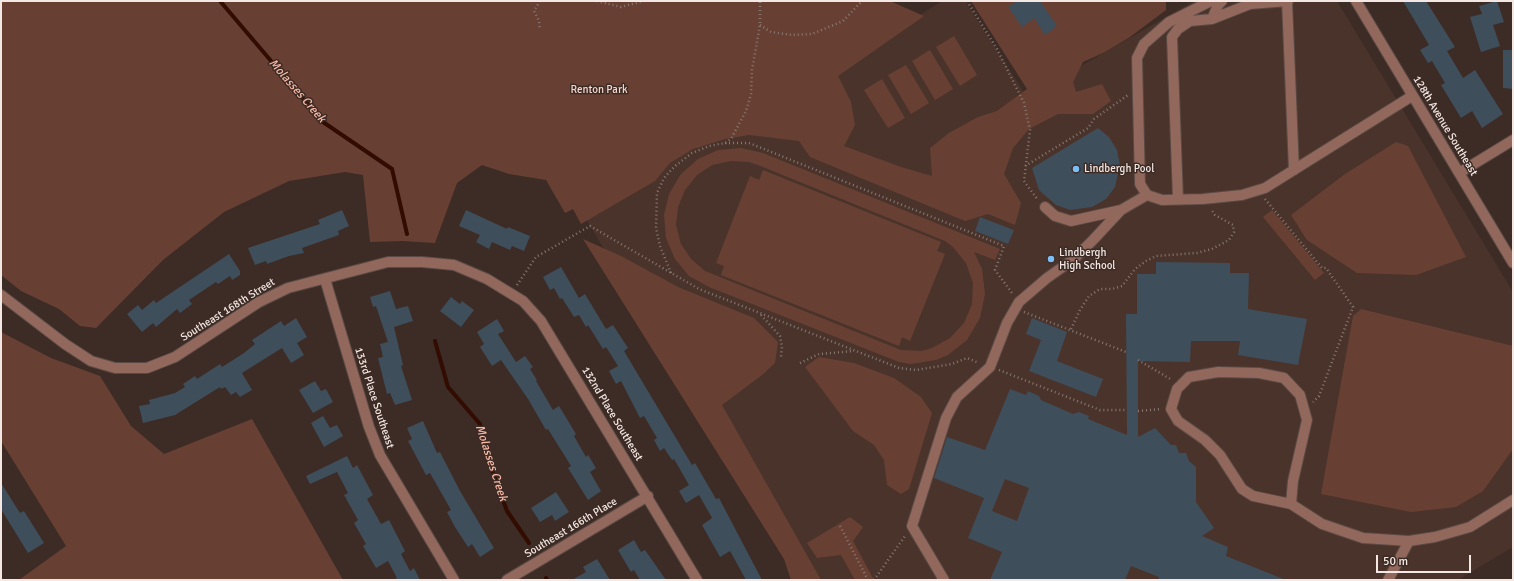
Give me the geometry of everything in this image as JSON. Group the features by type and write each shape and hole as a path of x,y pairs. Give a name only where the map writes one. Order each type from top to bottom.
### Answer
{"street":[{"path":"1211,1 1169,22 1144,44 1137,58 1140,184 1147,195 1162,200 1203,199 1242,195 1260,190 1412,96"},
{"path":"1212,19 1218,5 1222,1"},
{"path":"1178,199 1172,37 1178,28 1190,21 1212,19 1251,2 1288,1 1294,170"},
{"name":"128th Avenue Southeast","path":"1356,1 1513,263"},
{"path":"1459,173 1513,140"},
{"path":"944,580 912,526 946,418 958,397 990,367 1007,324 1017,305 1047,278 1074,259 1121,210 1147,195"},
{"path":"1045,207 1055,216 1071,221 1121,210"},
{"name":"Southeast 168th Street","path":"1,295 65,344 92,361 115,368 147,368 175,357 271,296 288,288 388,262 422,262 454,265 487,279"},
{"name":"133rd Place Southeast","path":"325,279 369,427 380,455 454,580"},
{"name":"132nd Place Southeast","path":"487,279 524,301 541,321 648,496 697,580"},
{"path":"1291,504 1293,481 1307,420 1300,395 1284,378 1259,373 1218,372 1189,377 1177,389 1171,409 1178,421 1205,440 1220,455 1242,489 1254,496 1291,504 1322,524 1363,538 1409,541 1435,537 1470,527 1513,500"},
{"name":"Southeast 166th Place","path":"507,580 648,496"},
{"path":"1388,580 1409,541"}],"path":[{"path":"540,1 534,11 539,21 540,30"},
{"path":"597,1 621,7 643,1"},
{"path":"725,143 731,139 746,111 752,85 752,70 760,24 760,1"},
{"path":"760,24 771,32 792,35 812,34 843,21 862,1"},
{"path":"967,1 997,49 1024,103 1030,130 1024,182 1034,197 1045,207"},
{"path":"1025,166 1088,128 1094,119 1105,110 1138,88"},
{"path":"672,273 660,246 656,228 657,193 664,178 686,157 709,146 725,143 749,143 1004,246 995,270 1017,305 1071,330 1126,352"},
{"path":"1260,190 1265,200 1322,268 1326,268 1353,307 1319,396 1314,402 1303,406"},
{"path":"1071,330 1080,310 1089,296 1100,289 1112,289 1122,286 1135,270 1146,261 1156,256 1197,253 1212,249 1229,240 1234,232 1233,225 1215,215 1203,199"},
{"path":"511,294 536,257 590,226 699,289 899,368 916,370 952,364 967,358 1100,410 1127,410"},
{"path":"760,313 780,336 782,347 781,357"},
{"path":"800,364 819,354 854,351"},
{"path":"1138,360 1181,385"},
{"path":"1138,410 1171,409"},
{"path":"840,526 868,580"},
{"path":"874,580 894,555 912,526"}],"shaded area":[{"name":"Lindbergh High School","path":"942,1 965,1 1027,97 1194,1 1337,1 1513,292 1513,547 1458,580 804,580 578,206 904,25"}],"green space":[{"name":"Renton Park","path":"1,1 890,1 924,16 838,76 851,102 855,125 844,146 901,167 932,176 930,148 949,133 978,117 997,111 1027,89 971,1 1166,1 1166,10 1130,37 1105,52 1083,62 1073,82 1076,92 1102,84 1111,101 1093,114 1058,114 1029,129 1013,148 1004,174 1021,203 1015,225 988,214 965,221 810,157 799,141 749,135 725,139 693,149 670,163 655,181 581,224 573,209 565,213 546,180 509,174 482,165 457,183 435,243 403,241 370,242 363,175 345,172 289,181 224,212 163,260 96,328 80,326 59,309 21,291 1,275"},
{"path":"954,36 977,75 960,86 936,47"},
{"path":"930,50 953,89 935,100 912,61"},
{"path":"906,65 929,103 911,114 888,75"},
{"path":"882,79 905,118 888,128 864,90"},
{"path":"1396,142 1408,146 1466,257 1416,275 1357,273 1307,240 1291,215 1345,174"},
{"path":"741,148 763,153 1000,249 995,260 974,252 982,269 985,294 980,318 967,340 948,355 936,360 911,364 899,362 709,287 689,276 675,259 666,238 664,215 669,194 681,174 698,159 718,150","holes":["731,161 749,162 945,241 953,247 966,263 973,283 972,304 964,323 950,338 932,348 922,351 901,350 705,271 691,259 681,244 676,225 678,207 685,190 697,175 712,165"]},
{"path":"763,170 941,242 937,251 945,254 910,341 902,337 899,346 721,275 724,266 716,263 750,176 759,180"},
{"path":"1272,210 1324,273 1315,280 1263,217"},
{"path":"583,239 623,257 678,287 754,318 778,342 775,363 762,375 722,405 821,580 791,580 784,559"},
{"path":"1361,309 1513,346 1513,449 1483,491 1456,507 1411,512 1321,494 1353,316"},
{"path":"1,332 51,358 100,376 131,426 164,454 252,419 343,580 19,580 66,546 1,441"},
{"path":"819,357 854,363 894,378 921,397 932,413 909,489 901,494 887,485 884,460 874,445 853,431 805,367"},
{"path":"850,517 863,527 853,541 874,580 855,580 841,555 817,558 807,543"}],"building":[{"path":"1017,1 1040,1 1057,26 1045,35 1034,18 1022,27 1008,7"},
{"path":"1403,1 1426,1 1455,47 1447,51 1463,78 1475,70 1503,114 1482,128 1472,111 1461,118 1441,85 1445,83 1432,61 1428,63 1420,50 1429,45"},
{"path":"1497,1 1504,22 1493,25 1500,46 1481,52 1470,17 1482,14 1479,6"},
{"path":"1503,50 1513,50 1513,89 1503,88"},
{"name":"Lindbergh Pool","path":"1098,128 1109,137 1117,150 1120,165 1115,187 1106,199 1092,207 1070,210 1056,205 1039,190 1032,168"},
{"path":"342,210 349,226 338,231 339,235 302,248 304,253 289,256 267,264 266,261 255,265 248,248 320,224 318,220"},
{"path":"466,210 507,229 508,227 530,236 524,251 512,246 510,250 492,242 489,249 476,242 480,235 459,226"},
{"path":"980,217 1014,230 1008,244 975,231"},
{"path":"229,254 240,271 240,275 232,280 230,276 218,284 216,282 189,300 192,304 180,313 177,309 156,327 153,323 142,332 127,314 138,305 142,310 154,300 156,303"},
{"path":"1156,262 1230,263 1230,273 1249,273 1248,309 1307,319 1298,365 1238,355 1240,341 1191,341 1190,362 1138,361 1138,437 1155,428 1171,445 1176,445 1179,453 1186,453 1189,461 1196,467 1196,502 1214,528 1202,536 1228,547 1226,556 1286,580 1158,580 1159,577 1131,566 1125,580 990,580 1002,552 968,538 984,498 934,478 947,437 985,450 1010,389 1026,395 1028,391 1039,396 1041,400 1073,414 1079,412 1089,416 1088,419 1127,435 1126,314 1137,314 1137,274 1156,274","holes":["1005,479 1029,488 1017,521 992,511"]},
{"path":"561,267 579,298 585,294 606,329 613,325 628,348 624,351 692,465 695,463 716,499 719,498 762,580 746,580 730,551 720,557 702,525 712,518 699,495 686,503 679,491 689,485 674,459 672,460 664,448 660,451 654,440 657,438 644,416 640,418 621,381 616,384 609,371 618,366 606,347 603,349 588,325 586,327 579,315 574,317 562,298 560,299 554,288 550,290 543,277"},
{"path":"390,291 396,309 408,306 413,321 394,327 403,365 401,366 412,400 395,405 390,393 387,394 378,358 383,357 380,344 388,342 376,306 373,307 370,297"},
{"path":"451,297 460,304 462,301 474,310 461,327 440,311"},
{"path":"296,318 307,337 297,343 304,355 291,363 282,348 242,373 252,390 240,397 236,392 231,395 225,387 221,389 220,387 175,415 143,423 139,406 150,404 149,400 175,393 185,387 183,384 195,376 197,379 220,364 222,367 255,344 252,340 281,321 284,326"},
{"path":"1032,318 1067,332 1057,361 1103,379 1096,397 1029,371 1041,340 1026,334"},
{"path":"497,319 504,331 498,334 516,362 525,356 533,367 530,369 553,410 559,406 576,434 574,436 586,457 588,455 596,468 590,472 601,491 588,500 568,468 571,466 501,360 492,366 480,347 484,344 477,332"},
{"path":"315,381 321,391 326,389 333,402 313,413 299,390"},
{"path":"323,416 330,428 337,425 343,436 324,447 311,423"},
{"path":"423,421 437,453 440,452 460,491 494,548 480,557 472,544 468,547 455,527 447,512 451,510 430,473 426,475 408,441 412,439 407,428"},
{"path":"347,456 353,468 357,465 373,495 367,499 381,524 389,520 405,551 401,554 410,571 414,568 420,580 393,580 397,578 388,561 376,568 363,546 366,544 354,523 358,520 344,495 348,493 337,472 310,484 306,476"},
{"path":"1,483 20,513 24,511 44,543 28,553 1,509"},
{"path":"556,492 569,512 555,521 552,515 540,522 531,508"},
{"path":"634,540 641,552 645,550 666,580 640,580 634,570 631,572 618,550"},
{"path":"597,559 610,580 572,580 586,572 583,567"}],"waterway":[{"name":"Molasses Creek","path":"220,1 323,122 392,169 407,234"},
{"name":"Molasses Creek","path":"435,341 448,387 480,424 486,454 507,511 529,543"}],"place":[{"name":"Lindbergh Pool","path":"1076,169"},
{"name":"Lindbergh High School","path":"1051,259"}]}
